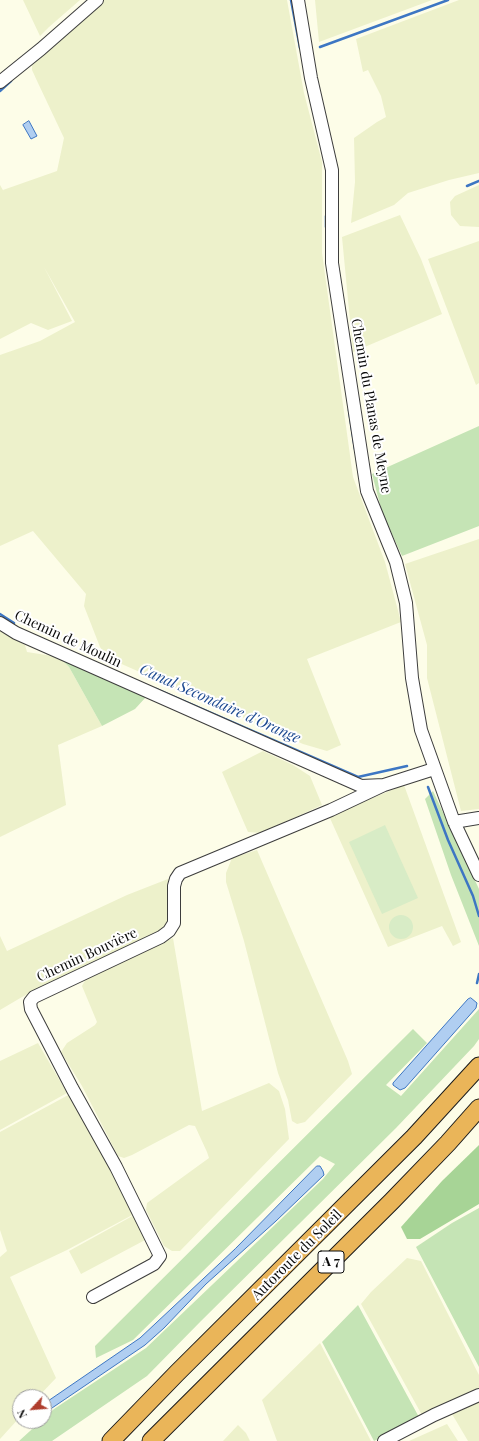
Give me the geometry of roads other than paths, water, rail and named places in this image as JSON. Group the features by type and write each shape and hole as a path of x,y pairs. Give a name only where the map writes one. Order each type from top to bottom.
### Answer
{"highway":[{"name":"Autoroute du Soleil","path":"111,1441 177,1373 414,1137 479,1066"},
{"name":"Autoroute du Soleil","path":"151,1441 386,1206 448,1143 479,1108"}],"street":[{"path":"0,82 41,49 97,0"},
{"name":"Chemin du Planas de Meyne","path":"298,0 311,78 332,170 332,263 367,491 396,562 406,603 412,678 420,730 454,822 479,875"},
{"name":"Chemin de Moulin","path":"0,623 16,633 361,786 384,785 434,770"},
{"name":"Chemin Bouvière","path":"93,1297 154,1264 160,1256 116,1167 72,1088 31,1009 30,1002 34,997 162,937 169,931 174,923 174,886 180,873 331,810 384,785"},
{"path":"454,822 479,818"},
{"path":"384,1441 434,1415 479,1395"}],"water":[{"path":"29,121 37,136 31,139 23,125"},
{"path":"471,998 477,1003 476,1008 405,1088 400,1090 393,1085 393,1083 468,999"},
{"path":"317,1166 320,1166 324,1175 276,1221 206,1284 164,1328 145,1345 52,1408 52,1398 140,1338 235,1249"}],"waterway":[{"path":"291,0 300,48"},
{"path":"320,47 448,0"},
{"path":"0,91 11,81"},
{"path":"467,186 479,181"},
{"path":"326,216 326,227"},
{"path":"349,410 355,449"},
{"name":"Canal Secondaire d'Orange","path":"0,614 14,623"},
{"name":"Canal Secondaire d'Orange","path":"156,689 358,777 407,766"},
{"name":"Canal Secondaire d'Orange","path":"428,787 448,840 473,896 479,916"},
{"name":"Canal Secondaire d'Orange","path":"477,983 479,974"}]}
